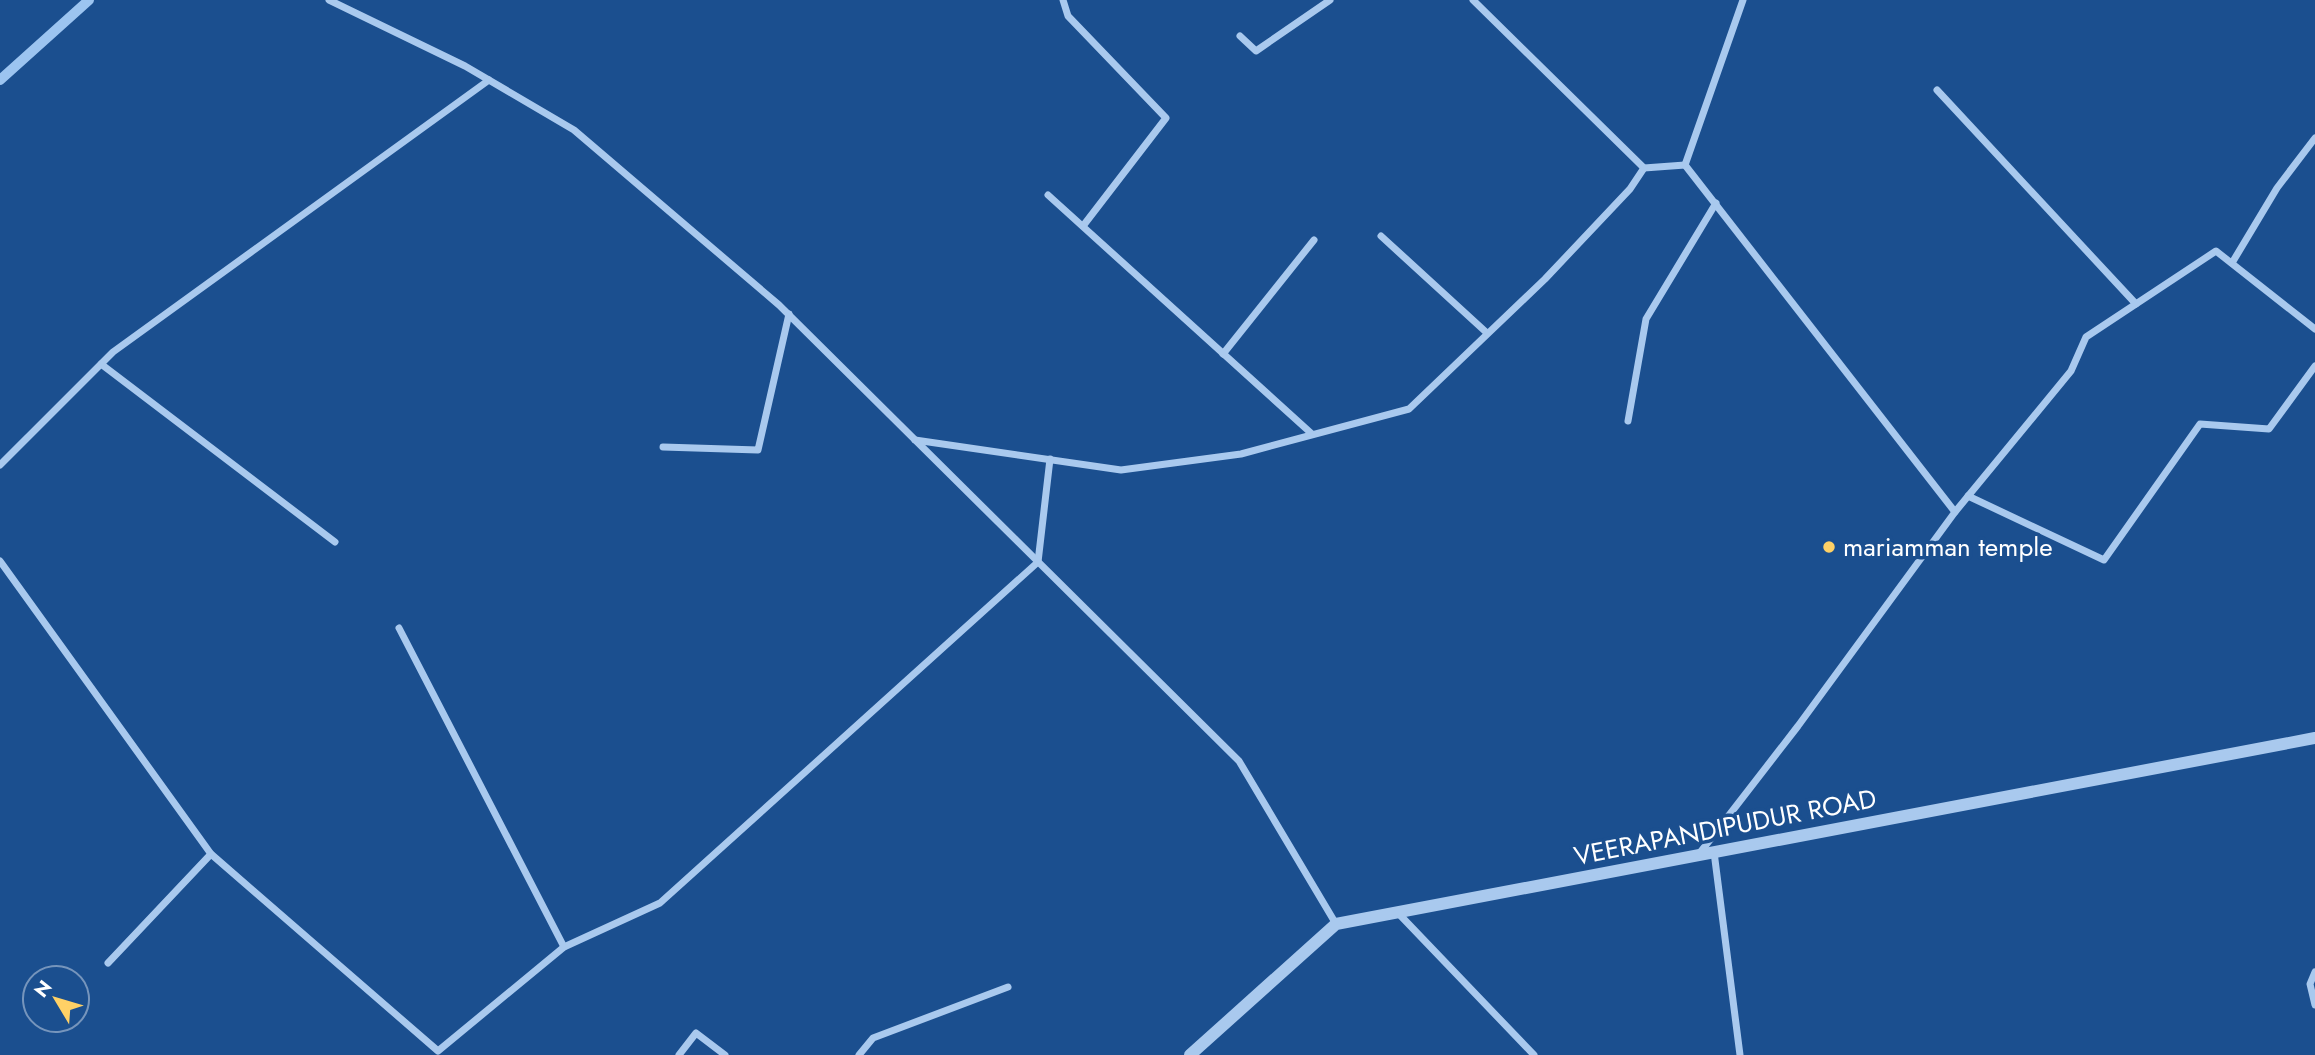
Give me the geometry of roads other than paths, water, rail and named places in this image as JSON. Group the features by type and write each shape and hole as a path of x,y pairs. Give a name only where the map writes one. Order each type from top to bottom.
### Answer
{"street":[{"path":"329,0 465,66 574,130 789,314 1239,761 1336,924 1191,1055"},
{"path":"1063,0 1068,16 1166,118 1083,226"},
{"path":"1240,36 1256,51 1330,0"},
{"path":"1473,0 1644,168 1685,165"},
{"path":"1685,165 1743,0"},
{"path":"0,465 113,352 489,80"},
{"path":"1937,90 2136,304"},
{"path":"2232,263 2277,188 2315,138"},
{"path":"1685,165 1955,512"},
{"path":"915,440 1121,470 1241,454 1409,409 1554,269 1630,189 1644,168"},
{"path":"1048,194 1312,435"},
{"path":"1628,421 1646,319 1716,203"},
{"path":"1381,236 1487,333"},
{"path":"1223,354 1314,240"},
{"path":"1699,855 1798,726 1955,512 2071,371 2086,337 2217,251 2315,329"},
{"path":"663,447 758,450 789,314"},
{"path":"101,364 335,542"},
{"path":"1968,496 2104,560 2200,424 2269,429 2315,366"},
{"path":"0,561 211,854 438,1051 564,947 660,903 1038,562 1049,459"},
{"path":"399,628 564,947"},
{"name":"VEERAPANDIPUDUR ROAD","path":"1336,924 2315,738"},
{"path":"1714,852 1740,1055"},
{"path":"108,962 211,854"},
{"path":"1397,912 1534,1055"},
{"path":"2315,972 2310,984 2315,1005"},
{"path":"859,1055 873,1038 1007,987"},
{"path":"679,1055 696,1033 725,1055"}],"waterway":[{"path":"0,80 89,0"}],"place":[{"name":"mariamman temple","path":"1829,547"}]}
